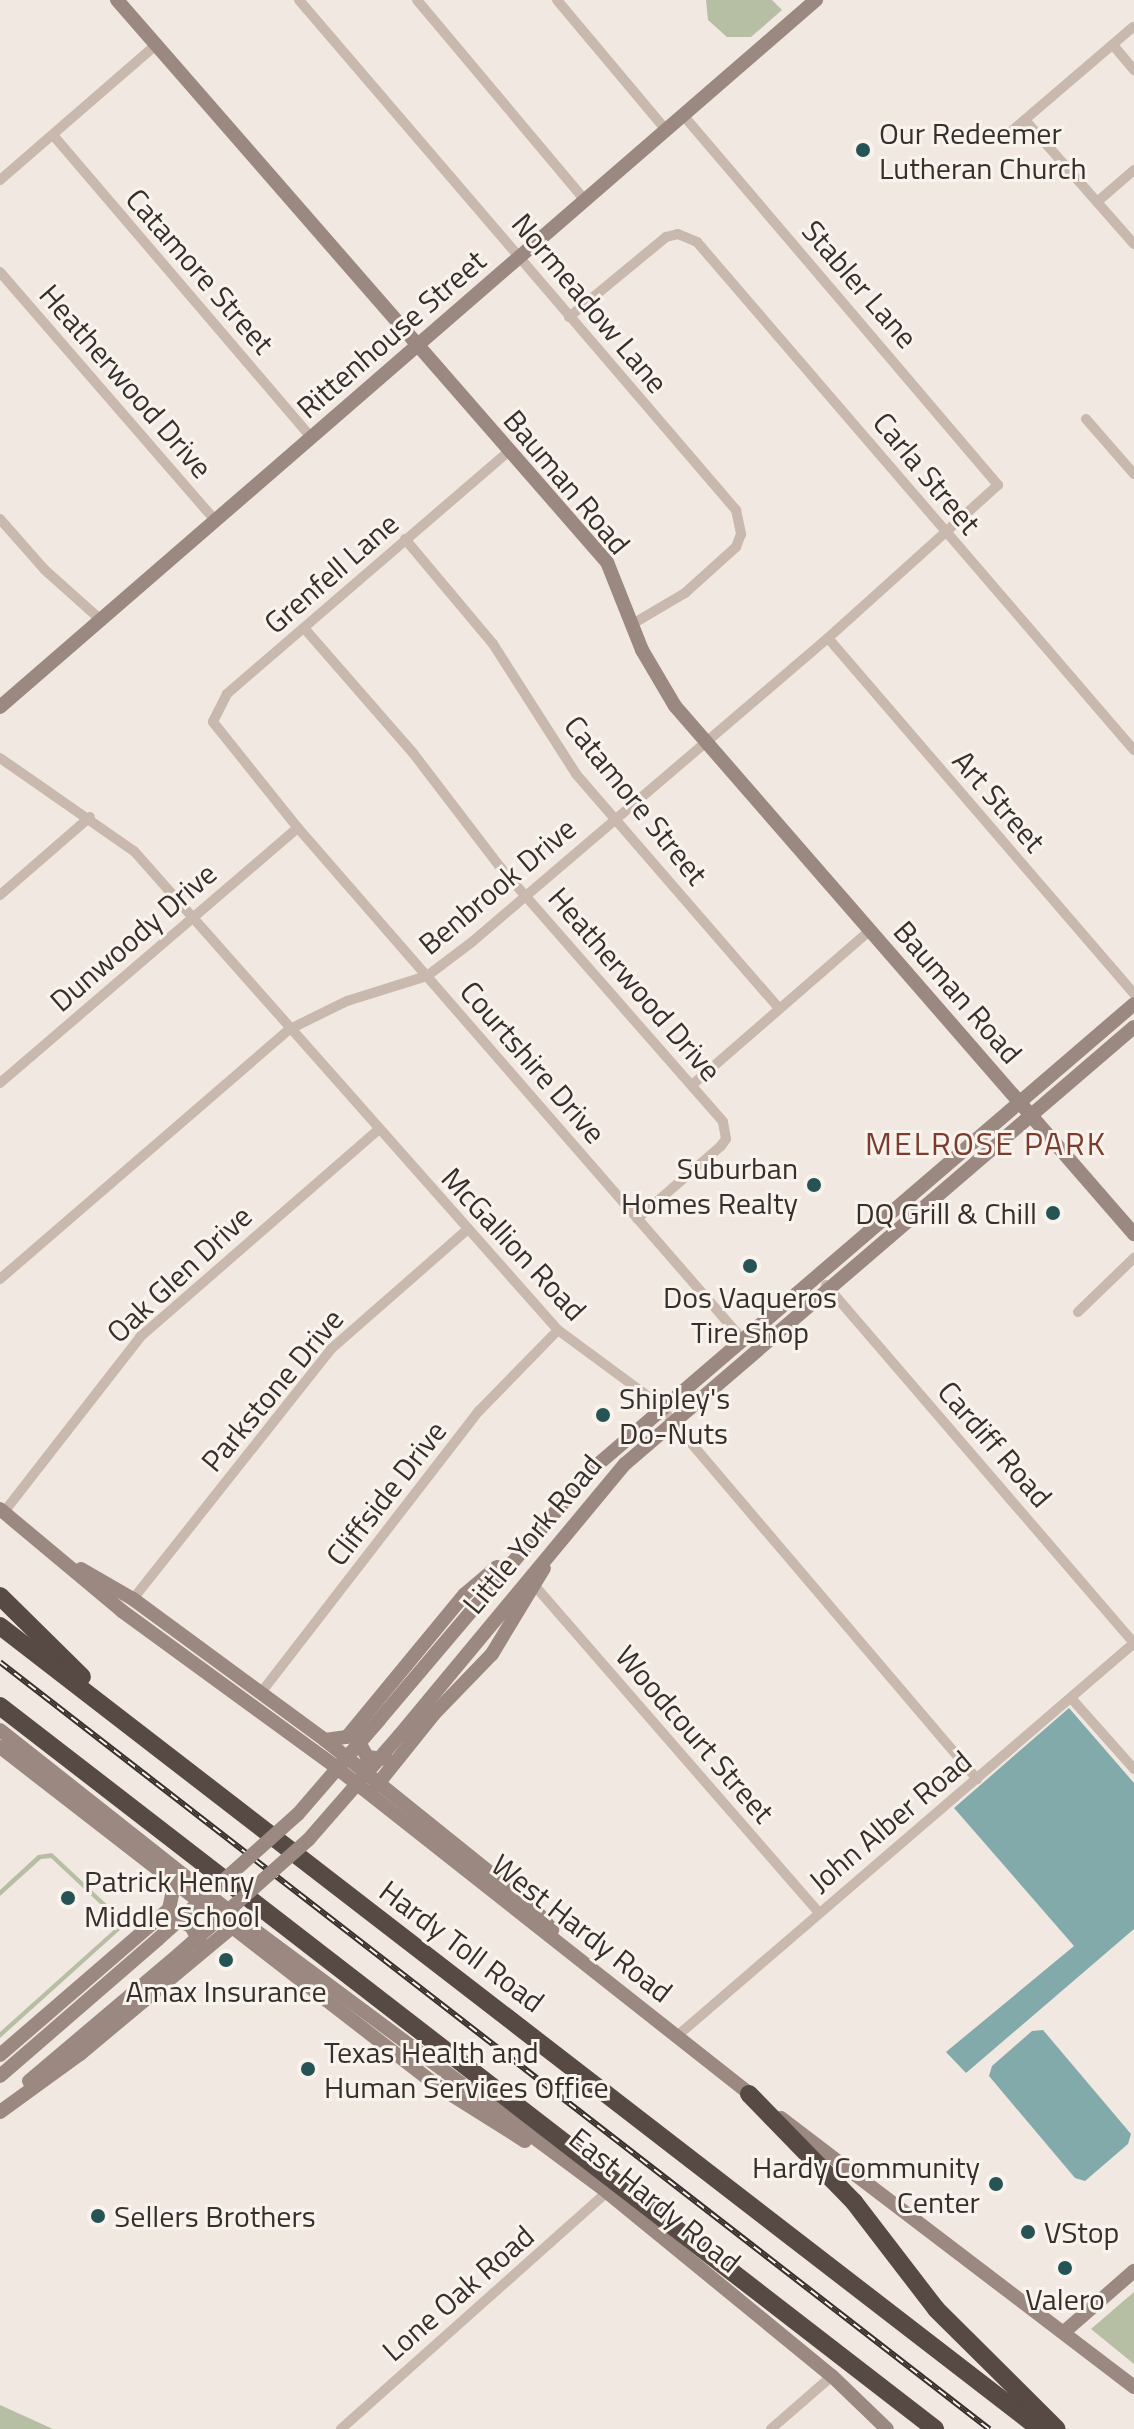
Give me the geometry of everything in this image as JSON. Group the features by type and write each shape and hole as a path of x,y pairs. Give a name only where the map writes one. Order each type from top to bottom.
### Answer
{"highway":[{"path":"0,1596 166,1756"},
{"name":"Hardy Toll Road","path":"0,1626 1040,2429"},
{"path":"0,1706 935,2429"},
{"path":"749,2094 854,2202 953,2327 1057,2429"}],"main road":[{"name":"Bauman Road","path":"117,0 607,562 657,677 704,742 1134,1234"},
{"name":"Rittenhouse Street","path":"0,707 816,0"},
{"name":"Little York Road","path":"0,2076 298,1814 589,1472 820,1277 1134,1004"},
{"name":"Little York Road","path":"0,2105 178,1955 309,1839 399,1736 625,1464 1134,1027"},
{"name":"West Hardy Road","path":"2,1510 122,1611 339,1769 749,2094 1134,2387"},
{"path":"325,1740 340,1741 356,1727 465,1594 528,1541"},
{"path":"53,1552 133,1599 325,1740 377,1785 533,1907 578,1959"},
{"path":"377,1785 492,1654 535,1586 551,1553"},
{"path":"356,1727 354,1741 367,1757 384,1761 404,1752"},
{"name":"East Hardy Road","path":"0,1730 229,1911 607,2192 832,2376 887,2429"},
{"path":"0,1747 230,1929 463,2103 607,2192"},
{"path":"0,2055 169,1909 174,1885"},
{"path":"157,1919 175,1916 191,1926 203,1944 200,1955"},
{"path":"0,2112 70,2062 230,1929"},
{"path":"1064,2332 1134,2271"}],"street":[{"name":"Normeadow Lane","path":"299,0 741,521 736,547 685,593 634,623"},
{"path":"417,0 585,200"},
{"path":"557,0 666,130"},
{"path":"1007,135 1133,27"},
{"path":"0,180 156,45"},
{"path":"1113,45 1134,70"},
{"name":"Stabler Lane","path":"683,115 998,485"},
{"path":"1025,120 1134,244"},
{"name":"Catamore Street","path":"53,135 312,438"},
{"path":"1097,202 1134,170"},
{"name":"Carla Street","path":"569,317 666,237 678,234 697,242 1134,750"},
{"name":"Heatherwood Drive","path":"0,272 216,521"},
{"path":"1086,419 1134,474"},
{"name":"Grenfell Lane","path":"224,741 213,722 219,702 508,452"},
{"name":"Benbrook Drive","path":"0,1279 290,1029 347,1001 427,976 828,638 998,485"},
{"path":"0,519 45,570 101,620"},
{"name":"Catamore Street","path":"405,539 493,644 562,755 779,1008"},
{"name":"Heatherwood Drive","path":"304,628 727,1130 714,1153 637,1219"},
{"name":"Art Street","path":"828,638 1134,994"},
{"name":"Courtshire Drive","path":"224,741 743,1340"},
{"name":"McGallion Road","path":"0,758 90,817 134,851 466,1231 558,1330 634,1382 661,1409 977,1779"},
{"path":"0,895 90,817"},
{"name":"Dunwoody Drive","path":"0,1083 298,828"},
{"path":"692,1085 870,930"},
{"name":"Oak Glen Drive","path":"2,1510 140,1337 378,1130"},
{"name":"Parkstone Drive","path":"133,1599 331,1349 466,1231"},
{"path":"1078,1312 1134,1258"},
{"name":"Cardiff Road","path":"820,1277 1134,1643"},
{"name":"Cliffside Drive","path":"260,1694 479,1411 558,1330"},
{"name":"Woodcourt Street","path":"535,1586 819,1913"},
{"name":"John Alber Road","path":"677,2036 1134,1643"},
{"path":"1071,1698 1134,1769"},
{"name":"Lone Oak Road","path":"341,2429 607,2192"},
{"path":"771,2429 832,2376"}],"green space":[{"path":"706,0 772,0 782,10 751,37 727,37 708,20"},
{"path":"52,1853 116,1913 121,1929 0,2038 0,2032 116,1928 113,1916 51,1858 41,1859 0,1896 0,1890 38,1855"},
{"path":"1134,2292 1134,2364 1091,2329"},
{"path":"0,2405 53,2429 0,2429"}],"water":[{"path":"1069,1708 1134,1783 1134,1929 966,2073 946,2052 1074,1946 954,1808"},
{"path":"1043,2030 1131,2134 1128,2144 1085,2181 1075,2178 989,2076 992,2066 1032,2031"}],"railway":[{"path":"0,1662 989,2429"}],"place":[{"name":"Our Redeemer Lutheran Church","path":"863,150"},
{"name":"Suburban Homes Realty","path":"814,1185"},
{"name":"DQ Grill & Chill","path":"1053,1213"},
{"name":"Dos Vaqueros Tire Shop","path":"750,1266"},
{"name":"Shipley's Do-Nuts","path":"603,1415"},
{"name":"Patrick Henry Middle School","path":"68,1898"},
{"name":"Amax Insurance","path":"226,1960"},
{"name":"Texas Health and Human Services Office","path":"308,2069"},
{"name":"Hardy Community Center","path":"996,2184"},
{"name":"Sellers Brothers","path":"98,2216"},
{"name":"VStop","path":"1028,2232"},
{"name":"Valero","path":"1065,2268"}],"district":[{"name":"MELROSE PARK","path":"986,1143"}]}
